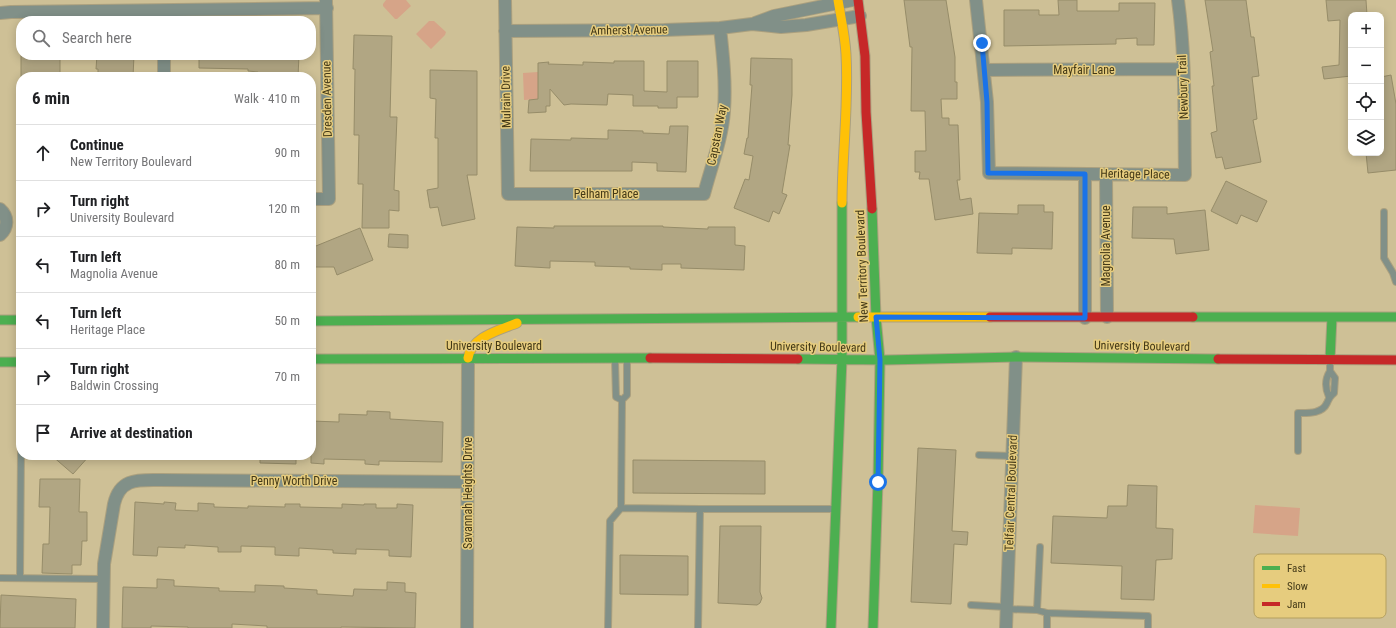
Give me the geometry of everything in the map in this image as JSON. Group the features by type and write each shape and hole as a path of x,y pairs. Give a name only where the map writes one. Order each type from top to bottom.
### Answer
{"main road":[{"name":"New Territory Boulevard","path":"858,0 865,56 866,112 876,317 880,360 873,628"},
{"name":"New Territory Boulevard","path":"831,628 842,359 842,173 846,115 846,54 839,2"},
{"path":"316,321 842,317 1396,317"},
{"path":"1330,360 1332,317"},
{"path":"0,320 16,320"},
{"path":"468,358 469,352 481,339 524,320"},
{"name":"University Boulevard","path":"316,359 627,358 880,360 1016,357 1396,360"},
{"path":"0,362 16,362"}],"street":[{"name":"Mulrain Drive","path":"505,0 508,194"},
{"name":"Amherst Avenue","path":"505,31 664,30 720,28 752,24 774,16 853,0"},
{"path":"976,0 984,70"},
{"name":"Newbury Trail","path":"1178,0 1183,69 1185,175"},
{"path":"0,13 11,12 163,16 326,4"},
{"name":"Dresden Avenue","path":"316,199 329,199 326,4"},
{"name":"Amherst Avenue","path":"752,24 781,27 860,16"},
{"name":"Capstan Way","path":"704,194 720,135 724,112 720,28"},
{"path":"164,60 164,72"},
{"name":"Mayfair Lane","path":"984,70 1183,69"},
{"name":"Heritage Place","path":"984,70 987,102 988,173 1185,175"},
{"name":"Magnolia Avenue","path":"1085,174 1085,318"},
{"name":"Magnolia Avenue","path":"1106,174 1106,317"},
{"name":"Pelham Place","path":"508,194 704,194"},
{"path":"0,209 6,220 4,231 0,235"},
{"name":"Telfair Central Boulevard","path":"1006,628 1016,357"},
{"name":"Savannah Heights Drive","path":"467,628 469,482 468,358"},
{"name":"Penny Worth Drive","path":"103,579 106,547 116,494 127,484 140,480 469,482"},
{"path":"103,579 103,628"}],"lane":[{"path":"1384,212 1384,258 1393,273 1396,282"},
{"path":"615,358 616,397 622,400"},
{"path":"608,628 610,521 621,508 622,400 627,395 627,358"},
{"path":"1298,451 1298,413 1311,413 1321,410 1327,405 1329,397 1334,393 1335,378 1330,372 1330,360"},
{"path":"979,455 1012,456"},
{"path":"20,578 21,460"},
{"path":"621,508 836,509"},
{"path":"698,628 700,509"},
{"path":"1037,610 1040,547"},
{"path":"0,578 103,579"},
{"path":"972,606 1037,610 1047,613 1148,616 1148,628"},
{"path":"1047,613 1047,628"}],"shaded area":[{"path":"386,0 406,0 411,6 397,19 395,19 383,6"},
{"path":"429,21 434,21 446,32 445,35 431,49 416,34"},
{"path":"538,72 538,99 524,100 523,73"},
{"path":"1255,505 1300,508 1298,536 1253,533"}],"building":[{"path":"904,0 946,0 955,57 957,99 941,99 942,118 949,118 949,125 958,125 960,180 957,180 960,200 971,198 973,214 935,220 929,179 919,179 920,172 915,172 915,151 926,151 925,111 911,111 912,47 910,47"},
{"path":"1058,0 1077,0 1077,11 1119,11 1119,3 1155,3 1154,45 1137,45 1137,38 1116,39 1116,44 1004,46 1004,10 1039,10 1039,15 1059,15"},
{"path":"1205,0 1246,0 1251,37 1254,37 1259,76 1252,77 1257,119 1253,120 1261,162 1225,169 1222,157 1216,158 1211,133 1217,131 1210,52 1213,51"},
{"path":"1326,0 1366,0 1367,12 1348,12 1348,76 1324,79 1322,67 1339,65 1340,20 1328,21"},
{"path":"354,35 392,36 390,117 397,117 394,190 399,191 399,211 389,210 389,228 362,228 363,184 358,184 359,135 354,135"},
{"path":"751,58 792,59 792,95 788,145 790,145 782,193 787,195 779,214 773,211 769,222 734,208 745,179 749,180 753,156 744,154 748,138 752,85 750,85"},
{"path":"21,60 60,60 60,72 21,72"},
{"path":"97,60 134,60 133,72 98,72 98,69 96,69"},
{"path":"199,60 299,60 298,72 258,72 248,71 248,69 199,68"},
{"path":"614,61 644,61 644,91 667,92 667,61 698,61 698,97 677,97 677,108 633,106 633,95 608,94 607,105 564,105 550,89 550,106 546,106 546,112 528,113 529,100 538,99 538,63 549,62 548,64 583,65 583,62 614,63"},
{"path":"430,70 477,71 477,175 467,175 475,219 442,226 438,207 430,208 427,190 438,188 438,138 435,138 436,99 430,98"},
{"path":"1391,75 1396,104 1396,170 1368,173 1366,156 1384,156 1384,76"},
{"path":"670,126 688,126 686,172 657,171 657,163 632,162 632,171 530,171 531,139 608,139 608,130 643,131 643,133 669,134"},
{"path":"1226,181 1267,201 1257,222 1241,215 1237,224 1211,211"},
{"path":"1018,205 1044,205 1044,212 1053,212 1052,249 1012,248 1012,254 977,253 979,213 1018,214"},
{"path":"1133,207 1167,207 1167,214 1205,210 1209,250 1176,254 1174,239 1132,238"},
{"path":"554,226 663,226 708,229 708,227 735,227 735,245 745,246 744,270 681,268 681,264 662,264 662,270 630,269 630,267 595,266 595,262 550,261 550,268 515,266 517,227 554,228"},
{"path":"360,228 373,260 337,275 334,267 316,267 316,246"},
{"path":"389,234 408,235 408,248 388,247"},
{"path":"367,411 390,412 390,419 443,422 442,462 379,461 379,465 365,464 365,460 324,459 324,464 311,463 311,460 316,460 316,421 339,422 339,414 367,415"},
{"path":"918,448 956,450 952,531 968,532 967,545 954,544 951,604 911,602"},
{"path":"57,460 86,460 73,474"},
{"path":"260,460 296,460 296,464 260,463"},
{"path":"633,460 765,461 765,494 633,493"},
{"path":"40,479 80,479 79,512 87,512 87,541 82,541 81,565 72,565 72,574 42,573 43,544 49,544 50,507 39,507"},
{"path":"1128,485 1157,486 1156,528 1173,529 1172,559 1156,560 1154,600 1121,599 1122,566 1051,563 1053,516 1107,518 1108,506 1127,506"},
{"path":"135,502 164,504 164,502 176,503 175,510 198,511 198,503 214,504 214,507 248,508 248,506 285,507 285,504 300,504 300,507 342,508 342,504 376,504 376,508 397,508 397,504 413,505 411,557 389,556 389,550 356,549 356,554 333,553 333,550 299,548 299,556 275,555 275,547 241,546 241,552 218,552 218,547 185,545 185,548 158,547 157,556 133,555"},
{"path":"720,526 761,526 760,592 762,598 760,603 757,605 718,603"},
{"path":"620,555 688,556 688,595 620,594"},
{"path":"157,579 174,580 174,586 219,588 219,591 255,592 255,585 284,586 284,588 317,590 317,594 353,596 354,589 387,590 387,582 405,583 405,592 416,593 415,628 267,628 267,626 232,624 232,628 151,626 151,628 122,628 123,587 157,588"},
{"path":"1,595 76,599 75,628 0,628"}],"traffic: fast":[{"path":"831,628 842,359 842,203"},
{"path":"872,209 876,317 880,360 873,628"},
{"path":"316,321 858,317"},
{"path":"1193,317 1396,317"},
{"path":"1330,360 1332,317"},
{"path":"0,320 16,320"},
{"path":"798,359 886,360 1017,357 1218,359"},
{"path":"316,359 650,358"},
{"path":"0,362 16,362"}],"traffic: slow":[{"path":"838,0 845,40 847,73 842,203"},
{"path":"858,317 990,317"},
{"path":"468,358 470,351 480,340 487,335 517,323"}],"traffic: jam":[{"path":"858,0 865,56 866,112 872,209"},
{"path":"990,317 1193,317"},
{"path":"650,358 798,359"},
{"path":"1218,359 1396,360"}],"route":[{"path":"878,482 880,360 876,317 1085,318 1085,174 988,173 987,102 982,43"}]}
